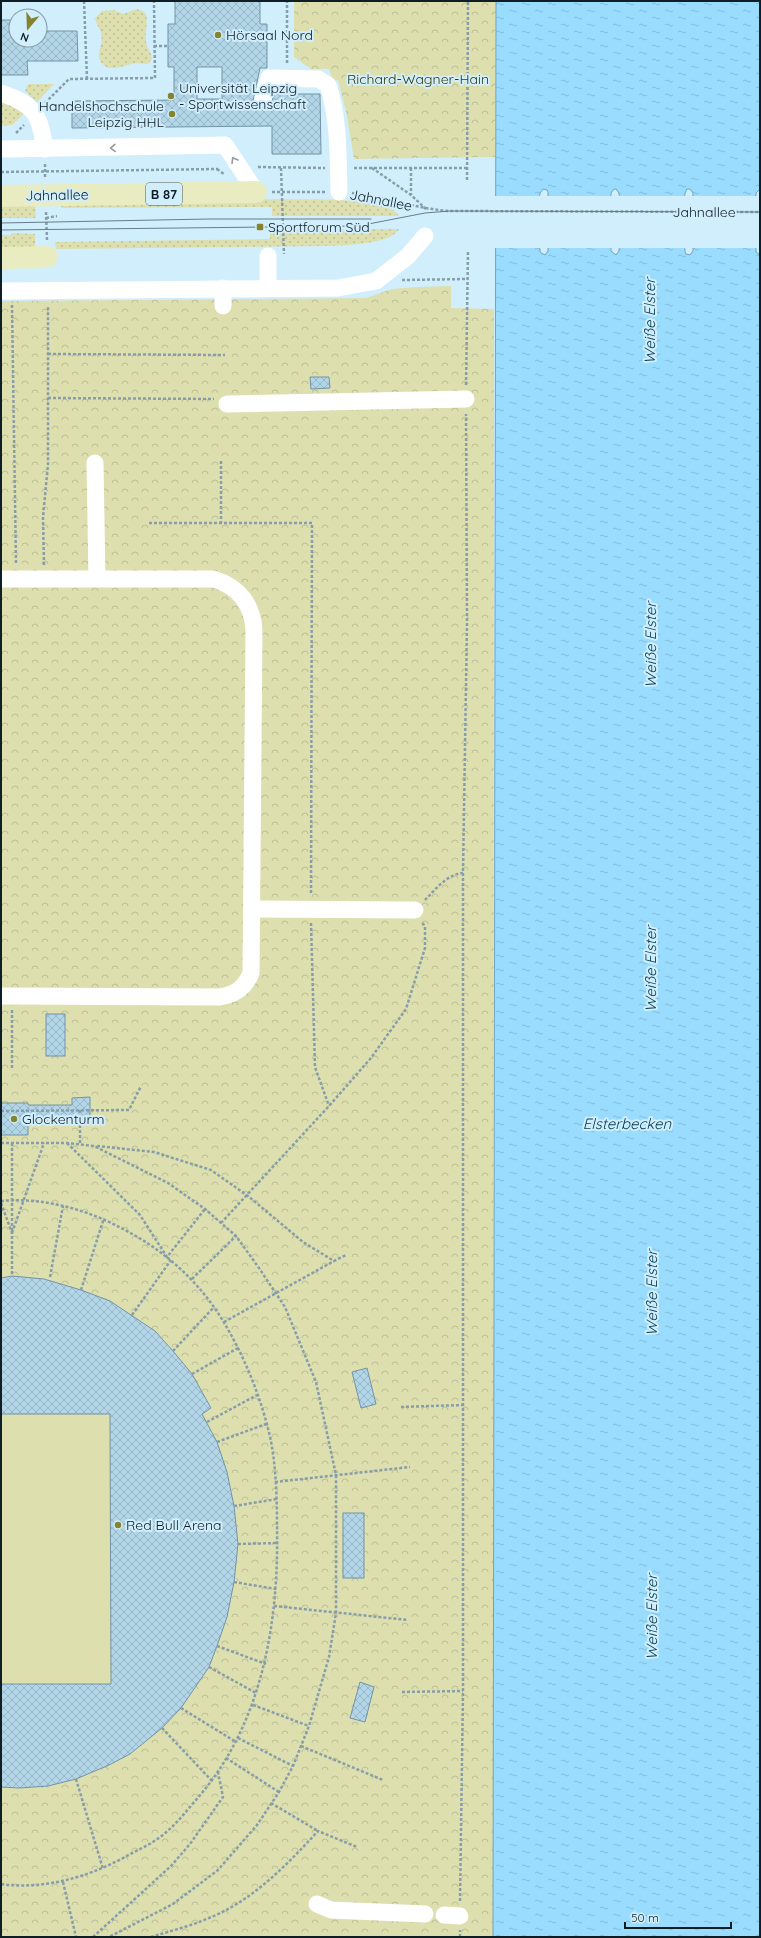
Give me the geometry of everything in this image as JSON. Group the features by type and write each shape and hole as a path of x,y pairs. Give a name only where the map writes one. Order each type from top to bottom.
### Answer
{"main road":[{"name":"Jahnallee","path":"1,196 256,192"},
{"path":"8,258 47,257"}],"street":[{"path":"263,98 269,78 318,79 328,85 333,100 339,192"},
{"path":"1,93 26,104 35,113 39,121 45,149"},
{"path":"1,149 225,145 237,166 256,192"},
{"path":"6,291 338,288 376,281 408,256 425,236"},
{"path":"268,288 276,255"},
{"path":"223,288 223,306"},
{"path":"223,401 466,399"},
{"path":"95,463 97,579"},
{"path":"7,1001 227,996 242,988 250,973 252,909 254,631 254,622 248,606 234,589 214,579 8,579"},
{"path":"252,909 414,910"},
{"path":"317,1904 331,1910 425,1914"}],"path":[{"path":"84,1 87,79"},
{"path":"1,149 69,79 155,78 154,1"},
{"path":"287,1 287,78"},
{"path":"467,180 468,1"},
{"path":"154,46 168,46"},
{"path":"45,149 47,257"},
{"path":"1,172 217,169 225,166 281,168 467,168"},
{"path":"276,255 282,192 281,168"},
{"path":"372,168 411,195 426,209"},
{"path":"411,168 411,195"},
{"name":"Jahnallee","path":"256,192 339,192 365,195 426,209 450,211 760,212"},
{"path":"46,218 57,216"},
{"path":"460,1937 452,1916 463,1692 463,874 467,622 466,399 468,250"},
{"path":"417,280 468,279"},
{"path":"44,579 43,517 48,464 48,290"},
{"path":"6,291 8,579"},
{"path":"48,354 225,355"},
{"path":"48,398 223,401"},
{"path":"220,461 221,523"},
{"path":"149,523 312,523 311,884"},
{"path":"222,1223 330,1106 371,1058 406,1009 424,948 425,928 414,910 442,882 454,874 463,874"},
{"path":"311,926 315,1067 330,1106"},
{"path":"7,1001 12,1068"},
{"path":"1,1110 129,1110 141,1086"},
{"path":"80,1110 80,1144"},
{"path":"1,1143 67,1143 154,1152 211,1170 248,1196 303,1242 334,1261"},
{"path":"12,1143 12,1276"},
{"path":"12,1233 44,1143"},
{"path":"67,1143 140,1215 167,1257"},
{"path":"94,1146 168,1183 205,1209 236,1236 276,1293 284,1307 316,1382 336,1475 336,1613 328,1663 309,1726 293,1766 279,1792 257,1825 218,1870 173,1904 109,1937"},
{"path":"1,1884 12,1886 63,1882 103,1869 159,1838 176,1823 213,1782 236,1742 253,1705 266,1664 276,1589 278,1543 277,1499 271,1443 257,1395 238,1348 224,1322 192,1279 167,1257 134,1234 104,1218 63,1206 32,1202 1,1202 12,1233"},
{"path":"50,1277 63,1206"},
{"path":"167,1257 205,1209"},
{"path":"81,1290 104,1218"},
{"path":"192,1279 236,1236"},
{"path":"224,1322 346,1255"},
{"path":"132,1315 170,1260"},
{"path":"173,1351 214,1307"},
{"path":"192,1374 238,1348"},
{"path":"207,1422 257,1395"},
{"path":"401,1407 463,1405"},
{"path":"217,1442 266,1424"},
{"path":"275,1482 410,1467"},
{"path":"234,1506 277,1499"},
{"path":"238,1544 278,1543"},
{"path":"234,1582 276,1589"},
{"path":"274,1606 408,1620"},
{"path":"217,1646 266,1664"},
{"path":"209,1668 256,1693"},
{"path":"402,1692 463,1692"},
{"path":"253,1705 309,1726"},
{"path":"181,1708 236,1742"},
{"path":"162,1728 213,1782"},
{"path":"238,1738 293,1766"},
{"path":"301,1746 383,1780"},
{"path":"226,1758 279,1792"},
{"path":"93,1937 171,1866 190,1844 223,1796 218,1772"},
{"path":"76,1779 103,1869"},
{"path":"271,1803 318,1831 357,1847"},
{"path":"151,1937 210,1918 245,1898 290,1862 318,1831"},
{"path":"63,1882 76,1937"}],"green space":[{"name":"Richard-Wagner-Hain","path":"294,1 496,1 495,157 354,159 346,111 338,80 333,81 329,69 311,69 294,57"},
{"path":"136,9 143,11 146,14 146,43 152,59 148,64 135,63 117,68 108,68 100,60 99,52 102,38 95,18 102,11 113,10 124,14"},
{"path":"28,84 54,84 37,102 25,91"},
{"path":"1,97 27,111 12,125 1,126"},
{"path":"283,199 346,200 364,202 380,205 393,210 399,216 272,216 272,207 62,208 59,203"},
{"path":"35,203 36,218 1,218 1,204"},
{"path":"399,229 394,234 377,241 325,246 56,249 55,242 270,239 270,230"},
{"path":"11,233 35,234 35,250 1,250 1,235 11,235"},
{"path":"451,286 451,308 494,309 493,1937 1,1937 1,301 366,298 392,289"},
{"name":"Red Bull Arena","path":"12,1276 45,1279 88,1292 128,1313 146,1325 178,1356 192,1374 211,1408 201,1415 208,1424 218,1443 225,1464 232,1496 238,1538 238,1558 234,1588 223,1634 206,1672 176,1712 156,1732 134,1750 110,1764 85,1775 58,1783 30,1787 1,1787 1,1278"}],"water":[{"name":"Elsterbecken","path":"496,1 760,1 760,189 756,193 756,252 760,255 760,1937 493,1937","holes":["543,189 547,190 548,192 548,251 545,255 540,251 540,193","614,189 616,189 619,193 619,251 616,255 611,251 611,193","687,189 690,189 693,193 693,251 690,255 686,254 685,252 685,193"]}],"pier":[{"path":"541,194 542,251 540,248 492,248 493,196 540,196"},
{"path":"546,194 547,196 612,196 613,194 613,251 612,248 547,248 546,251"},
{"path":"617,194 619,196 685,196 687,194 687,251 685,248 619,248 617,251"},
{"path":"691,194 692,196 757,196 758,194 758,251 757,248 692,248 691,251"}],"building":[{"path":"175,1 260,1 260,24 267,24 267,68 260,68 253,101 260,107 265,108 270,105 275,94 320,94 321,154 272,154 272,126 72,128 72,101 174,100 174,67 168,67 168,24 175,24","holes":["197,67 222,67 222,99 197,99"]},
{"path":"1,20 8,20 8,48 48,48 48,31 77,31 78,61 27,61 28,75 1,75"},
{"path":"310,377 329,377 330,388 311,389"},
{"path":"46,1014 65,1014 65,1056 46,1056"},
{"path":"90,1097 90,1119 28,1119 28,1135 1,1135 1,1103 28,1103 28,1105 72,1105 72,1098"},
{"name":"Red Bull Arena","path":"12,1276 44,1279 81,1290 110,1301 155,1331 173,1351 192,1374 211,1408 202,1414 217,1442 227,1472 234,1506 238,1544 234,1582 227,1617 217,1646 209,1667 181,1708 162,1728 130,1754 109,1765 76,1779 48,1786 19,1788 1,1787 1,1684 111,1684 110,1414 1,1414 1,1278"},
{"path":"367,1368 376,1404 361,1408 352,1372"},
{"path":"343,1513 364,1513 364,1578 343,1578"},
{"path":"360,1682 374,1687 365,1722 350,1718"}],"tram line":[{"path":"1,230 358,226 425,213 450,211 760,212"},
{"path":"1,223 209,219 371,219"}],"place":[{"name":"Hörsaal Nord","path":"218,35"},
{"name":"Universität Leipzig - Sportwissenschaft","path":"171,96"},
{"name":"Handelshochschule Leipzig HHL","path":"172,114"},
{"name":"Sportforum Süd","path":"260,227"},
{"name":"Glockenturm","path":"14,1119"},
{"name":"Red Bull Arena","path":"118,1525"}],"water label":[{"name":"Weiße Elster","path":"649,321"},
{"name":"Weiße Elster","path":"650,645"},
{"name":"Weiße Elster","path":"650,969"},
{"name":"Weiße Elster","path":"651,1293"},
{"name":"Weiße Elster","path":"651,1617"}]}
